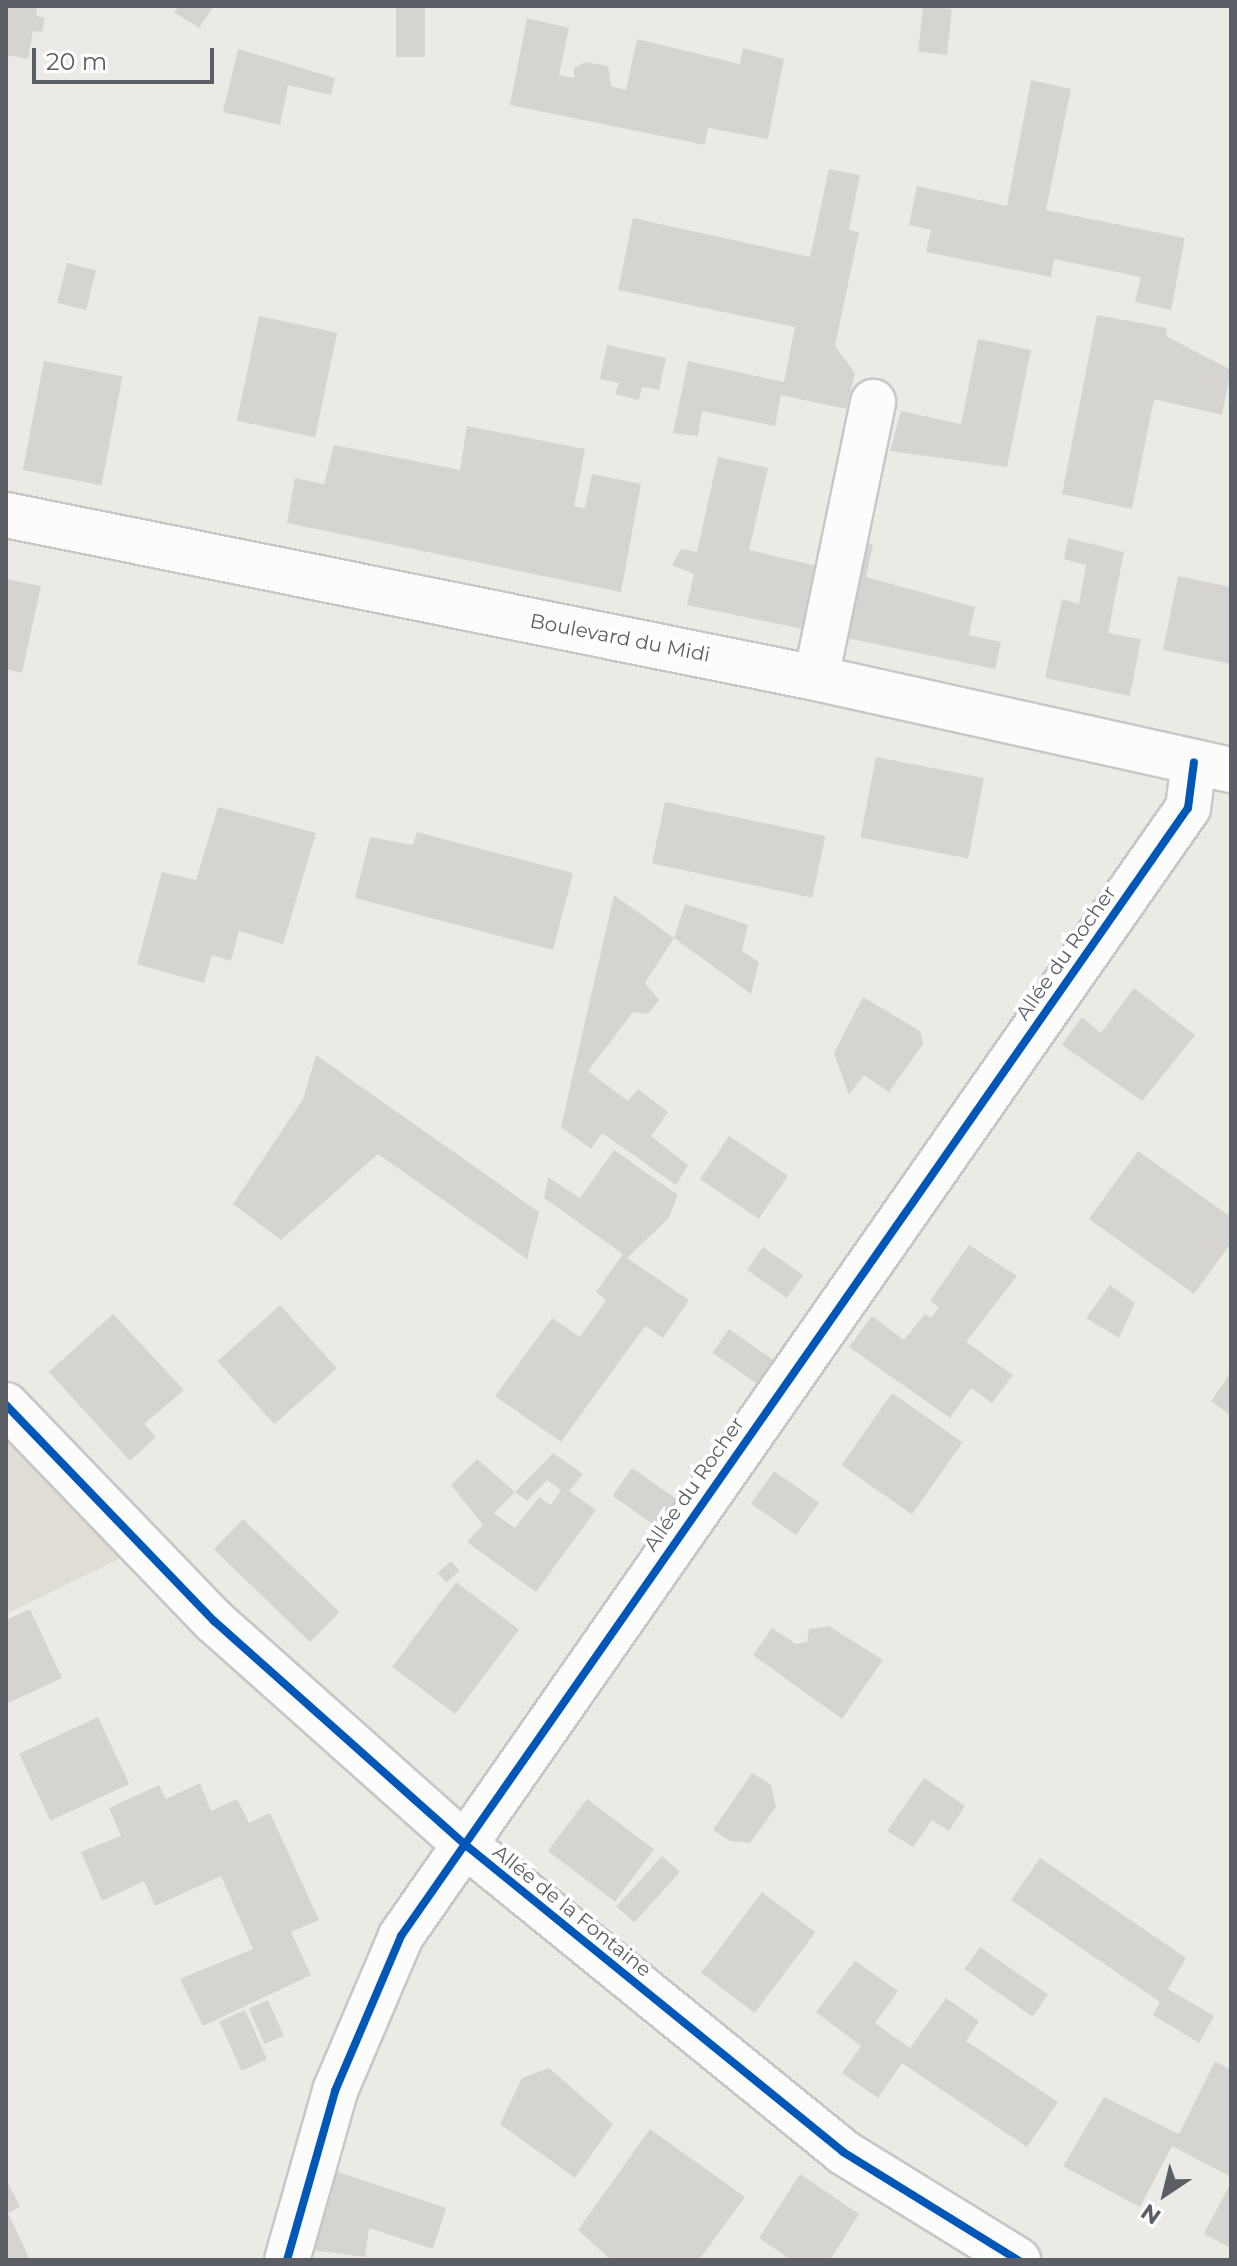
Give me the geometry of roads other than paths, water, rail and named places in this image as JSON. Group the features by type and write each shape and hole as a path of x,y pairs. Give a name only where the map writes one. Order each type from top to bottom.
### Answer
{"street":[{"path":"816,678 873,402"},
{"name":"Boulevard du Midi","path":"6,515 816,678 1212,766"},
{"name":"Allée du Rocher","path":"287,2260 335,2091 401,1936 468,1847 563,1698 1188,808 1212,766"},
{"name":"Allée de la Fontaine","path":"6,1405 214,1621 468,1847 843,2152 1018,2260"}]}
